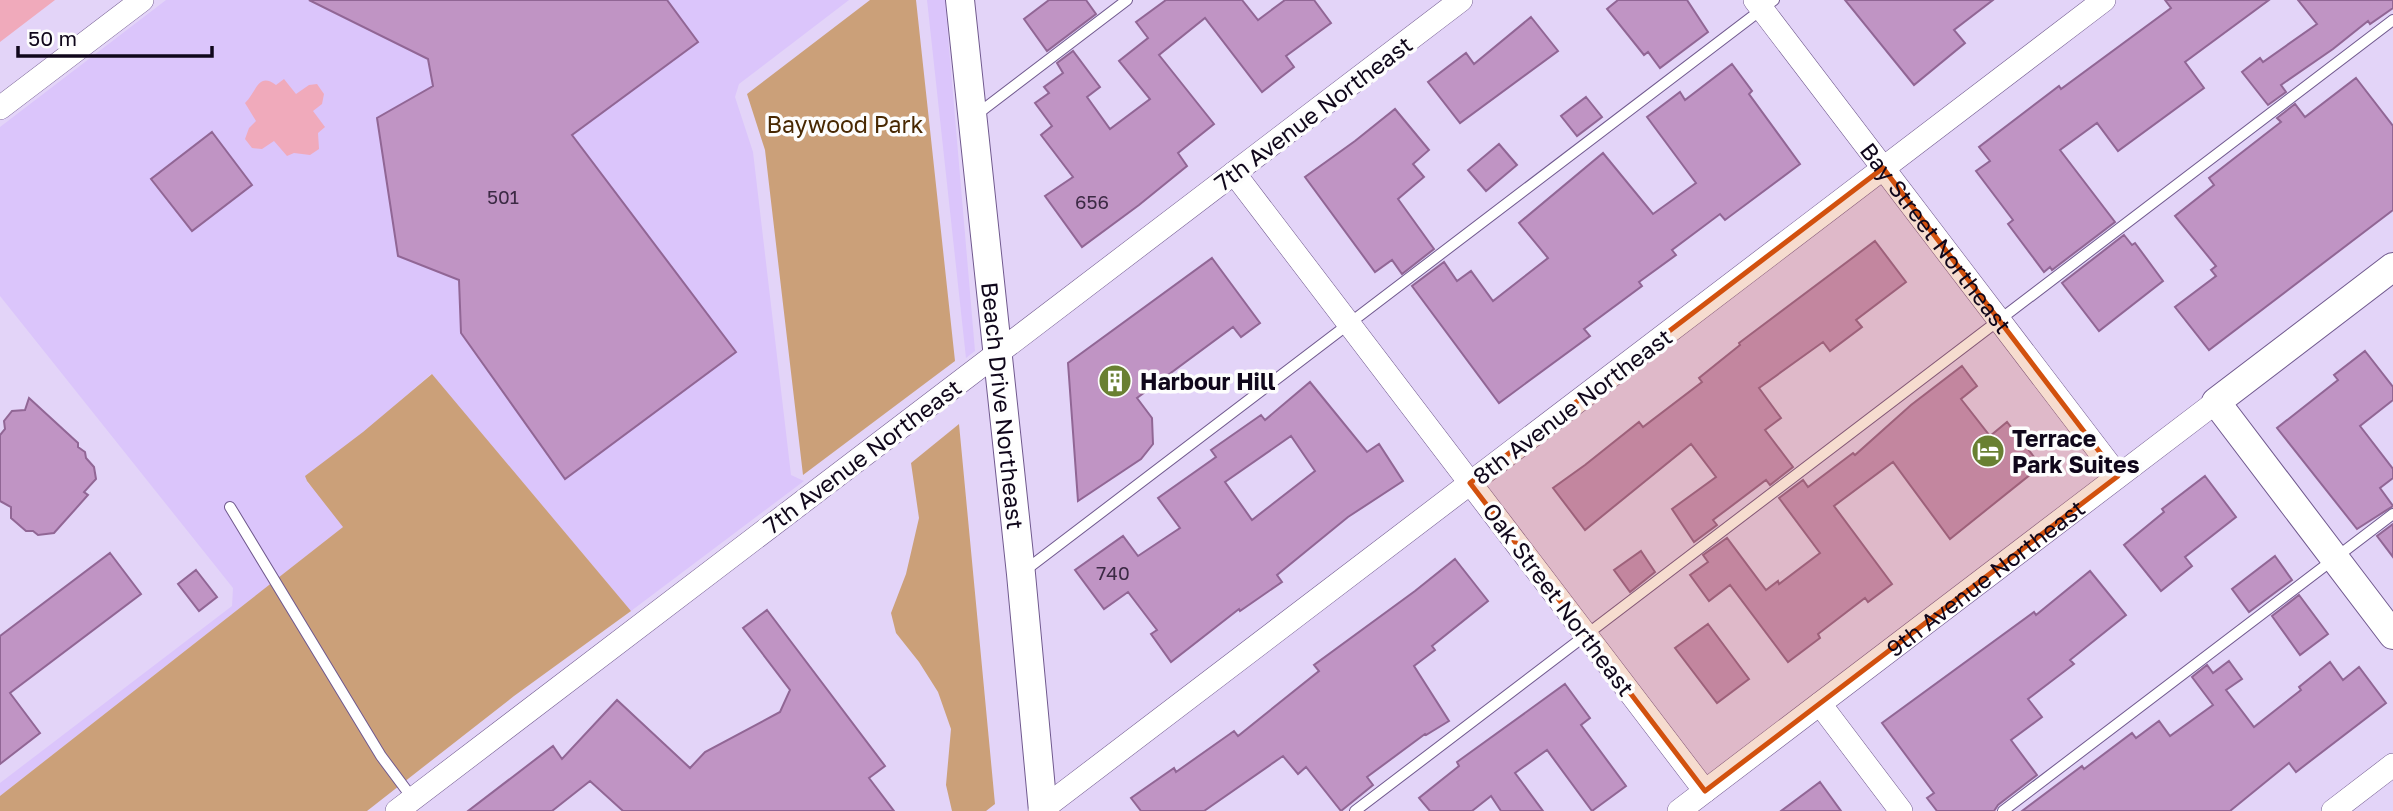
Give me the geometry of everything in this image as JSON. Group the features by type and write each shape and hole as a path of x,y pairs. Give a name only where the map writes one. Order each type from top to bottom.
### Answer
{"street":[{"path":"0,108 142,0"},
{"name":"Beach Drive Northeast","path":"960,0 1021,574 1042,810"},
{"name":"7th Avenue Northeast","path":"405,805 1461,0"},
{"name":"8th Avenue Northeast","path":"1042,810 2104,0"},
{"name":"Bay Street Northeast","path":"1764,3 1883,168 2118,476"},
{"name":"Oak Street Northeast","path":"1234,173 1705,791"},
{"name":"9th Avenue Northeast","path":"1679,811 2393,267"},
{"path":"2216,402 2393,635"},
{"path":"1820,704 1901,811"},
{"path":"2333,811 2393,765"}],"lane":[{"path":"971,119 1127,0"},
{"path":"1021,574 1764,3"},
{"path":"1355,811 2393,20"},
{"path":"230,507 381,756 405,805"},
{"path":"2003,811 2393,514"}],"highlighted area":[{"path":"1883,168 2118,476 1705,791 1470,483"}],"shaded area":[{"path":"0,0 55,0 0,42"},
{"path":"166,0 849,0 739,84 735,97 753,152 791,475 804,481 631,611 431,374 307,482 347,524 0,796 0,783 232,606 233,588 0,296 0,127"},
{"path":"927,0 945,0 975,351 966,358"},
{"path":"284,79 296,94 309,85 317,84 324,94 322,104 313,111 325,127 318,133 319,149 310,155 294,153 287,156 274,141 262,149 252,148 245,139 249,128 256,121 245,103 261,82 270,81 276,85"}],"green space":[{"name":"Baywood Park","path":"870,0 916,0 955,361 803,475 765,150 747,94"},
{"path":"432,374 631,611 514,696 367,811 0,811 0,796 343,527 305,476"},
{"path":"959,424 995,804 986,811 952,811 946,785 951,729 938,692 896,633 891,613 906,574 919,518 911,463"}],"building":[{"path":"309,0 667,0 698,42 572,135 736,352 565,479 461,333 459,280 398,256 377,118 433,86 428,59"},
{"path":"1049,0 1086,0 1096,14 1047,51 1024,19"},
{"path":"1166,0 1242,0 1258,20 1285,0 1314,0 1331,23 1286,56 1294,67 1262,92 1205,18 1159,55 1214,124 1178,153 1187,166 1082,247 1045,196 1073,177 1041,135 1052,126 1035,103 1049,93 1044,87 1063,73 1057,63 1073,51 1100,87 1087,97 1110,129 1150,99 1119,61 1148,38 1136,22"},
{"path":"1618,0 1687,0 1708,32 1660,68 1648,52 1644,55 1607,9"},
{"path":"1845,0 1993,0 1954,30 1965,43 1914,85"},
{"path":"2165,0 2269,0 2185,62 2204,88 2118,151 2097,123 2060,150 2115,222 2052,270 2050,267 2044,272 2008,224 2013,220 1976,171 1990,161 1979,147 2059,86 2061,89 2171,8"},
{"path":"2298,0 2393,0 2393,8 2370,24 2368,21 2281,85 2286,92 2268,105 2242,72 2260,58 2263,62 2317,24"},
{"path":"1531,17 1558,51 1460,123 1428,82 1466,53 1474,64"},
{"path":"1732,64 1752,91 1749,94 1800,164 1725,220 1720,214 1672,250 1676,255 1639,282 1642,286 1584,329 1590,336 1499,403 1412,286 1444,262 1457,281 1471,271 1493,301 1548,258 1519,223 1603,153 1653,214 1696,183 1647,117 1680,92 1685,100"},
{"path":"2356,78 2393,126 2393,210 2209,350 2175,307 2216,276 2211,270 2216,266 2175,216 2214,185 2209,178 2281,122 2277,118 2295,104 2305,117"},
{"path":"1586,97 1602,117 1577,136 1561,116"},
{"path":"1395,109 1429,150 1413,164 1424,177 1398,199 1434,249 1402,274 1392,260 1375,272 1305,177"},
{"path":"212,132 252,185 192,231 151,179"},
{"path":"1499,144 1517,165 1486,191 1468,170"},
{"path":"2124,235 2132,245 2135,243 2163,281 2099,331 2062,283"},
{"path":"1875,241 1906,282 1856,320 1862,327 1830,351 1823,342 1759,388 1781,418 1765,430 1793,467 1770,485 1766,480 1713,520 1717,525 1694,542 1672,509 1716,477 1691,444 1585,530 1553,488 1639,422 1643,427 1702,382 1699,378 1740,345 1739,343"},
{"name":"Harbour Hill","path":"1212,258 1260,323 1241,337 1233,327 1137,398 1152,418 1153,444 1141,459 1078,501 1068,363"},
{"path":"2365,351 2393,387 2393,400 2360,426 2393,469 2393,478 2380,488 2393,506 2357,529 2277,428 2338,380 2334,375"},
{"path":"1962,366 1977,386 1961,399 1990,436 2007,422 2041,466 1950,539 1893,462 1834,506 1892,584 1868,602 1865,598 1818,634 1820,638 1788,662 1730,585 1709,601 1690,575 1708,562 1703,555 1727,538 1766,590 1778,581 1779,584 1820,553 1779,498 1803,480 1808,487 1853,453 1855,455 1911,405"},
{"path":"1310,382 1367,452 1379,444 1403,481 1348,517 1277,575 1282,582 1240,611 1239,609 1171,662 1151,634 1157,630 1128,592 1104,609 1075,570 1123,536 1138,556 1180,528 1158,498 1216,457 1211,450 1261,415 1265,420","holes":["1291,436 1315,471 1252,520 1225,482"]},
{"path":"29,398 78,443 78,447 85,452 86,458 94,467 96,479 84,492 88,495 54,533 38,535 33,531 26,531 11,518 11,507 0,501 0,435 5,429 4,421 12,411 25,410"},
{"path":"2205,476 2236,517 2185,557 2192,566 2161,591 2124,545 2164,512 2162,509"},
{"path":"2393,524 2393,557 2377,536"},
{"path":"1641,551 1655,572 1630,592 1614,570"},
{"path":"110,553 141,594 10,693 40,733 0,764 0,636"},
{"path":"2275,556 2292,580 2249,612 2232,589"},
{"path":"1455,559 1488,601 1432,646 1435,650 1414,666 1449,721 1425,734 1367,777 1373,785 1341,811 1306,767 1298,774 1283,756 1204,811 1141,811 1131,798 1174,768 1176,772 1234,731 1238,736 1319,671 1314,665"},
{"path":"196,570 217,597 199,611 178,584"},
{"path":"2090,571 2126,615 2070,660 2074,664 2028,699 2042,717 2011,740 2037,775 1994,811 1937,811 1927,798 1934,793 1882,723 2034,612 2036,615"},
{"path":"2299,595 2328,634 2300,655 2272,616"},
{"path":"767,610 885,766 869,778 894,811 623,811 590,781 552,811 468,811 553,746 562,759 617,700 690,768 705,752 780,712 790,690 743,628"},
{"path":"1708,624 1749,679 1717,703 1675,648"},
{"path":"2229,661 2242,679 2226,690 2254,727 2301,690 2299,687 2330,662 2343,680 2359,667 2386,703 2296,772 2289,763 2230,811 2022,811 2132,733 2136,738 2159,721 2170,736 2213,705 2192,677 2207,665 2213,673"},
{"path":"1565,684 1590,718 1581,725 1626,786 1592,811 1547,750 1515,773 1543,811 1501,811 1491,796 1472,811 1430,811 1419,798 1459,766 1457,762"},
{"path":"1820,782 1841,811 1781,811"}],"place":[{"name":"Harbour Hill","path":"1115,381"},
{"name":"Terrace Park Suites","path":"1988,451"}]}
